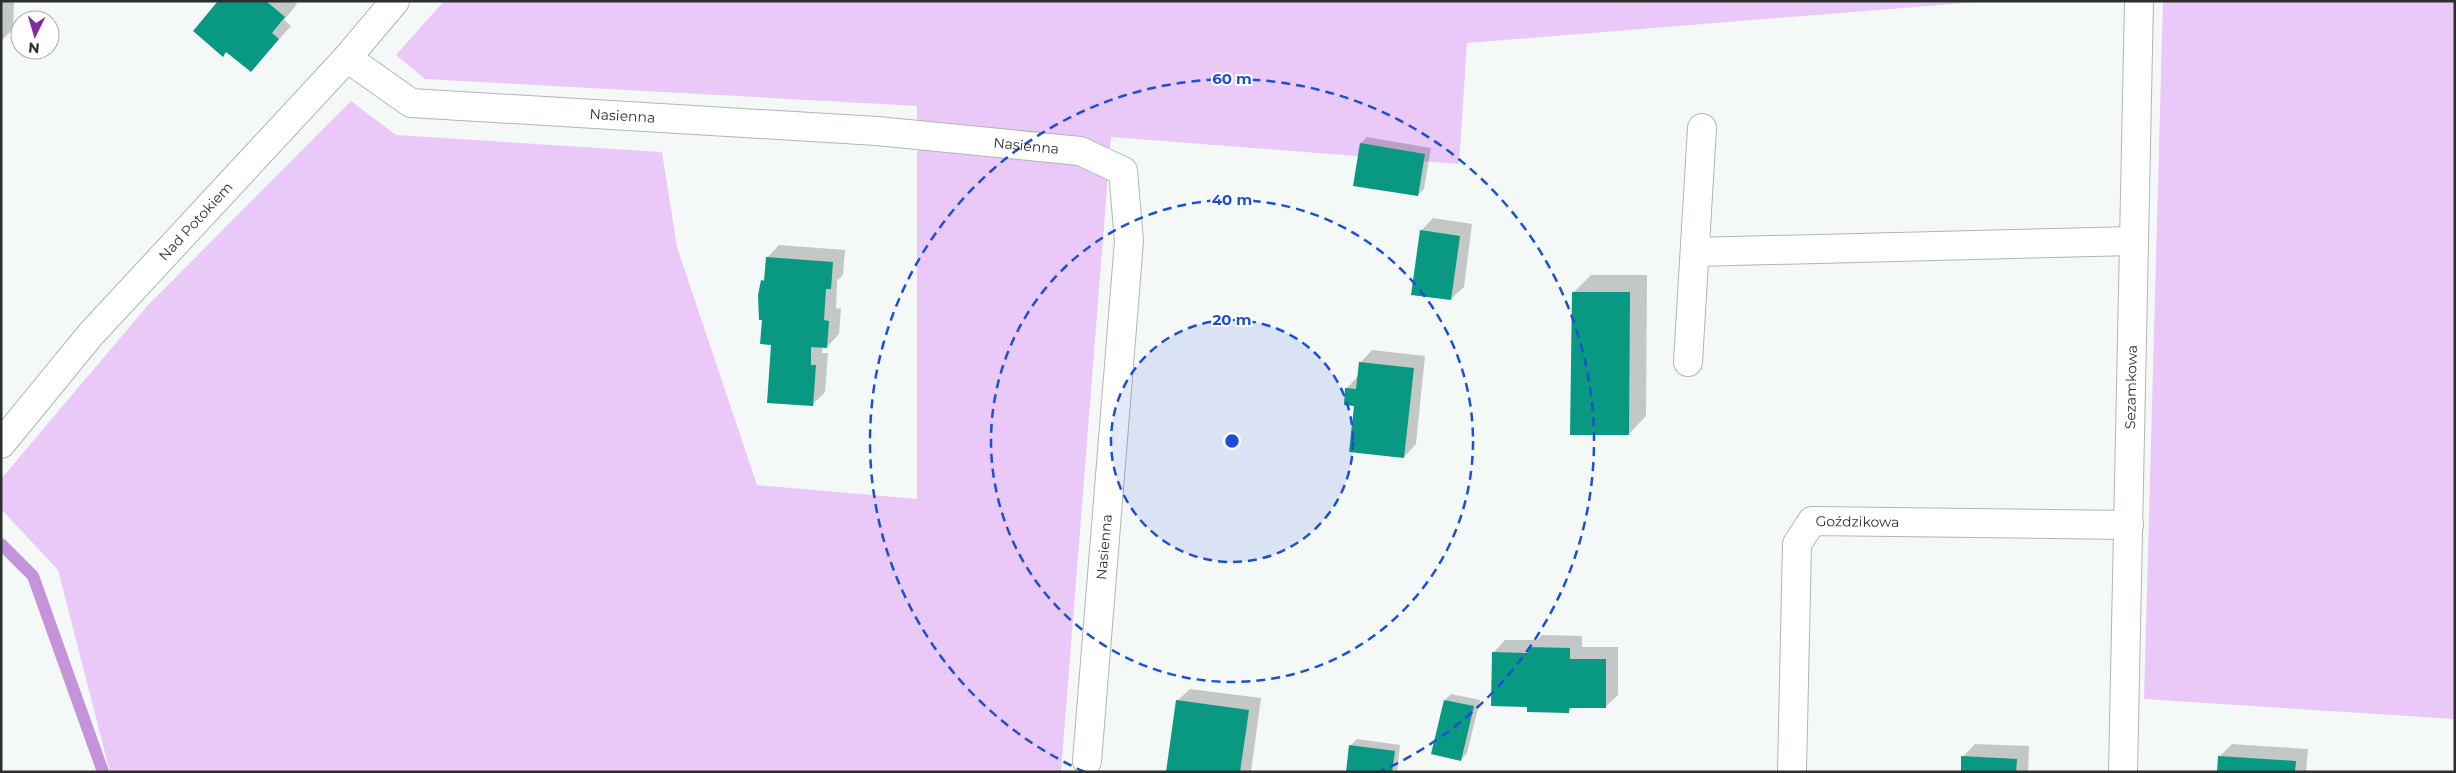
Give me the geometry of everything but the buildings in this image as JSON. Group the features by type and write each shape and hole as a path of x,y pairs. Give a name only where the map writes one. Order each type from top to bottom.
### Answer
{"street":[{"name":"Nad Potokiem","path":"1,444 91,334 347,58 395,1"},
{"name":"Sezamkowa","path":"2123,772 2139,1"},
{"name":"Nasienna","path":"347,58 410,103 877,131 1080,151 1124,171 1129,240 1087,761"},
{"path":"1688,362 1702,128"},
{"path":"1694,252 2134,241"},
{"name":"Goździkowa","path":"1792,772 1797,544 1812,521 2129,525"}],"shaded area":[{"path":"444,1 1990,1 1467,43 1459,164 1111,137 1061,772 110,772 58,570 1,509 1,479 148,305 351,101 396,135 662,152 677,247 757,485 917,499 917,106 425,79 396,55"},
{"path":"2163,1 2455,1 2455,719 2144,699"}],"waterway":[{"path":"1,544 33,576 103,772"}]}
